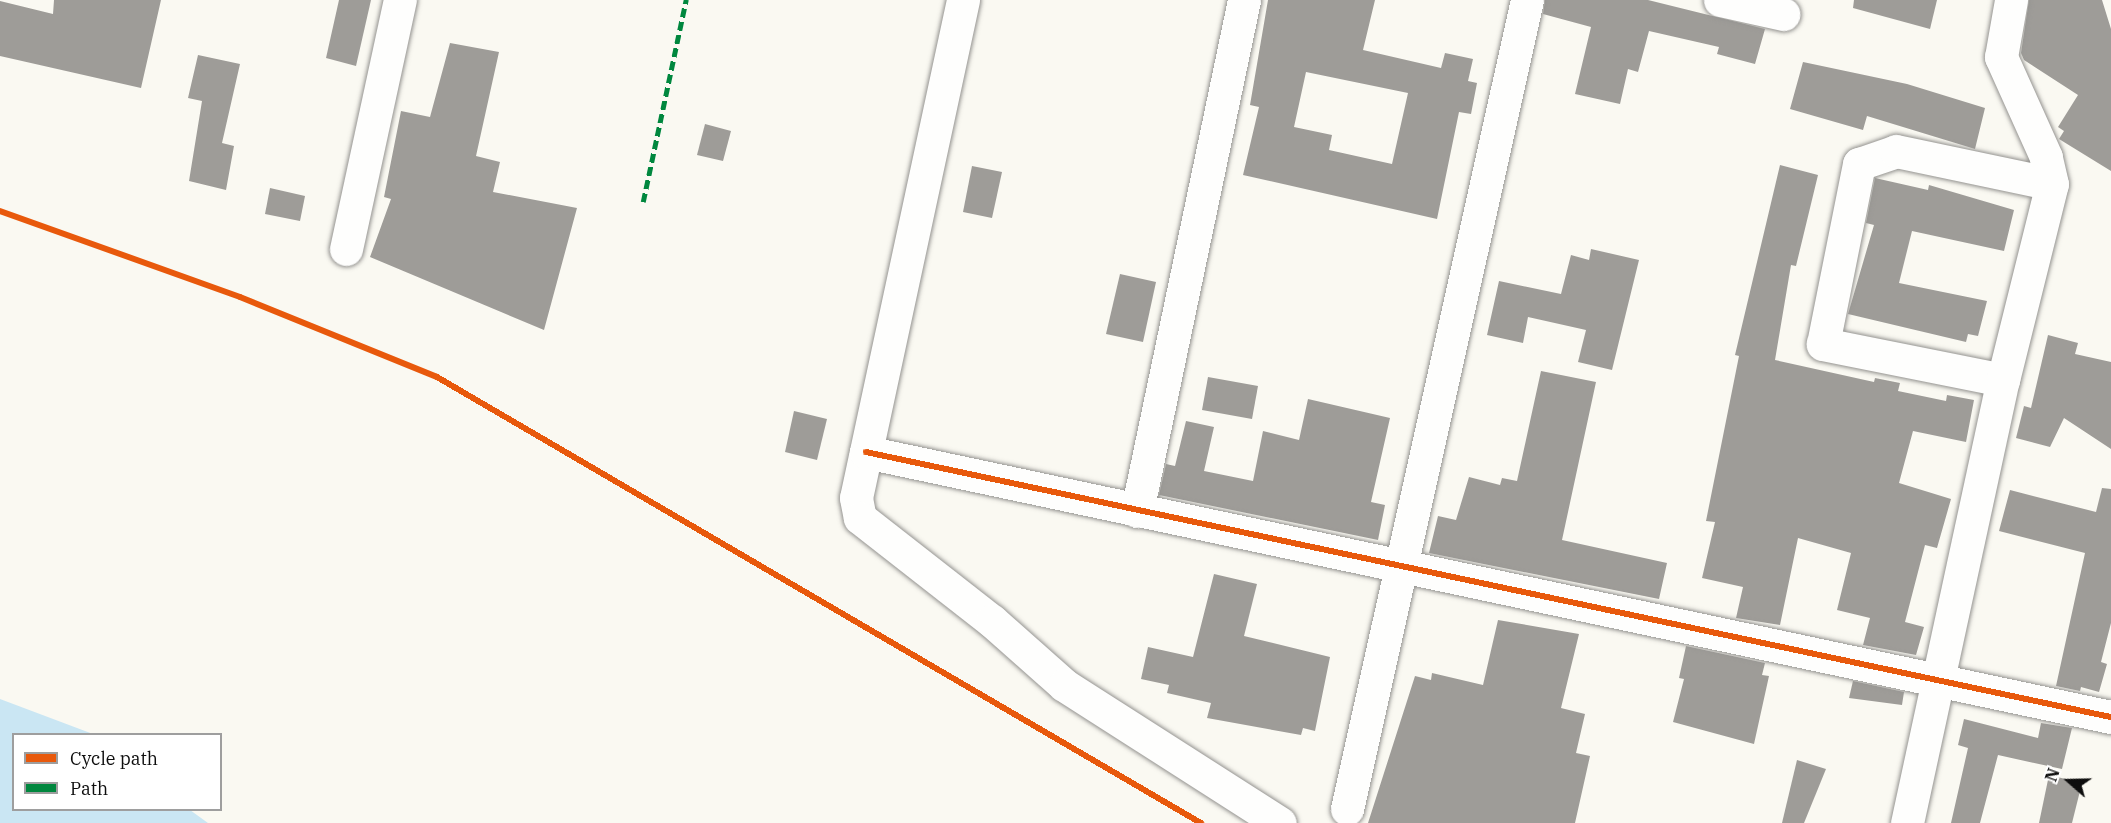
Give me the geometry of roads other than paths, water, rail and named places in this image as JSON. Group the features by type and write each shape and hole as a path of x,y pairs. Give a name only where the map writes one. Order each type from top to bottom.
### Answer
{"street":[{"path":"346,249 400,0"},
{"path":"963,0 856,498 860,518 992,621 1064,685 1280,823"},
{"path":"1137,511 1244,0"},
{"path":"1347,809 1527,0"},
{"path":"1720,0 1784,14"},
{"path":"1907,823 2003,380 2052,184 2046,157 2001,57 2011,0"},
{"path":"2003,380 1823,344 1859,164 1896,151 2052,184"},
{"path":"866,452 1402,568 2111,717"}],"water":[{"path":"0,699 90,733 12,733 12,811 191,811 208,823 0,823"}]}
